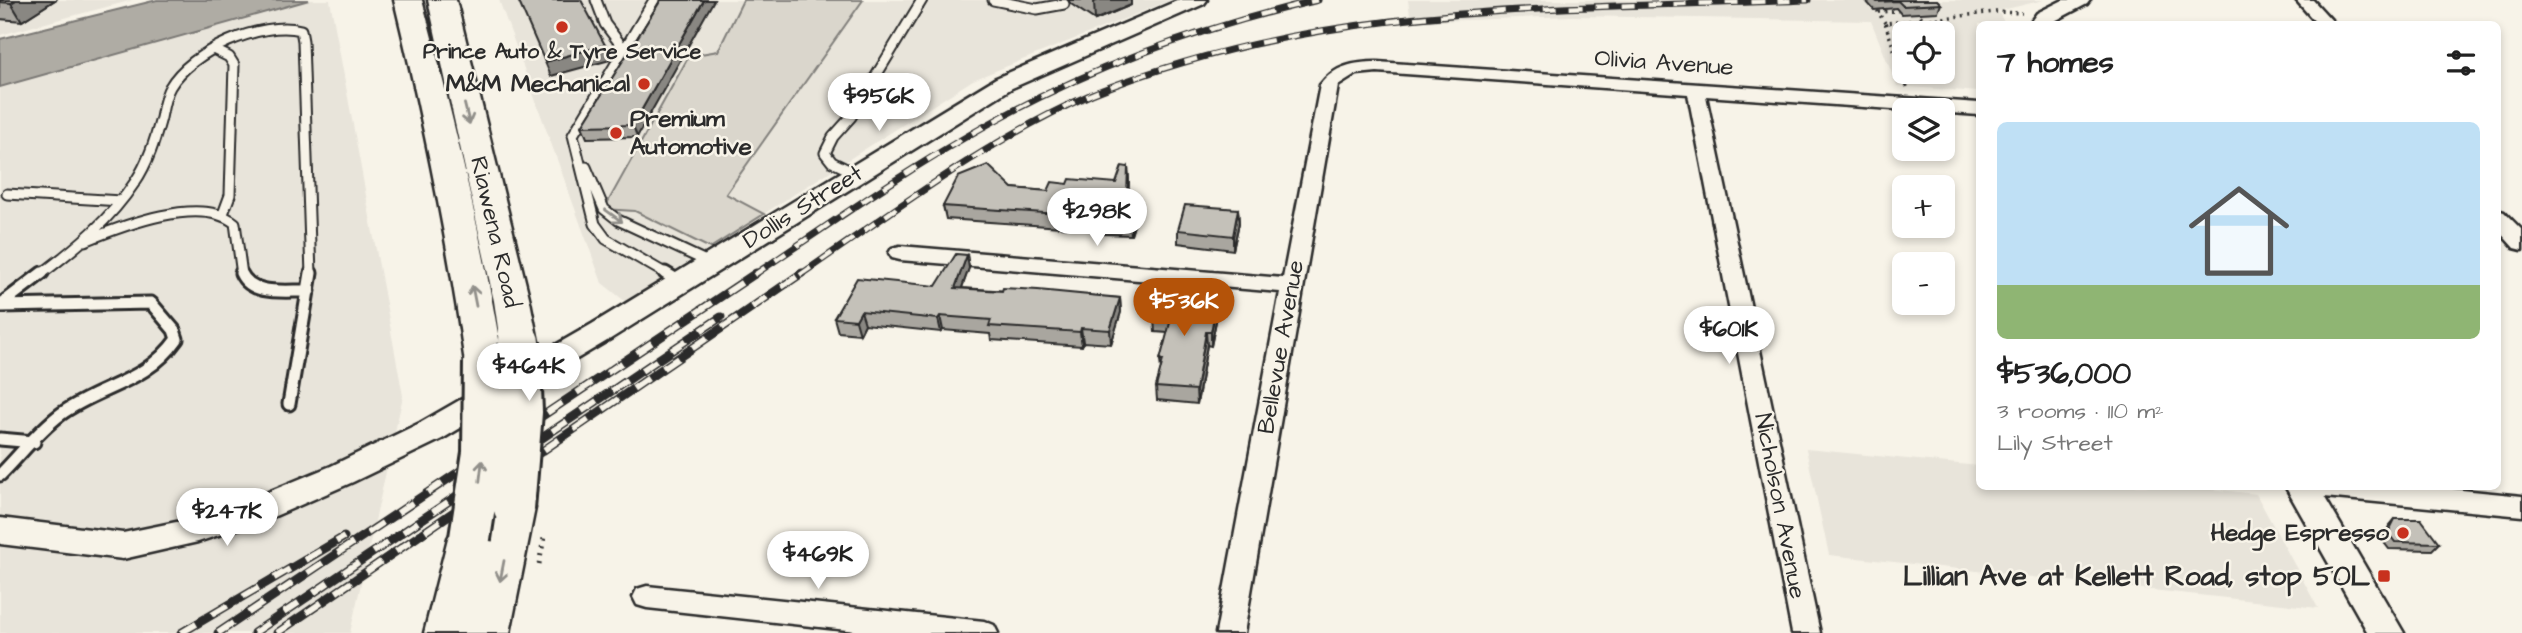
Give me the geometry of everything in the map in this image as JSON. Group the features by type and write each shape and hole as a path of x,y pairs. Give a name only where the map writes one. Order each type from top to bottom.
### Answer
{"highway":[{"name":"Riawena Road","path":"408,0 427,74 471,277 484,363 483,453 470,538 447,633"},
{"name":"Riawena Road","path":"442,0 512,300 519,342 522,412 514,508 487,633"}],"street":[{"name":"Dollis Street","path":"1,532 123,546 186,533 262,508 342,474 431,431 602,331 1004,83 1197,0"},
{"path":"2036,19 2080,0"},
{"path":"2304,0 2323,21"},
{"name":"Olivia Avenue","path":"1346,70 1377,67 1976,109"},
{"name":"Bellevue Avenue","path":"1230,633 1329,85 1346,70"},
{"name":"Nicholson Avenue","path":"1696,90 1806,633"},
{"path":"2501,220 2522,243"},
{"path":"900,253 1291,286"},
{"path":"2303,490 2386,633"},
{"path":"2356,490 2522,506"},
{"path":"647,597 984,633"}],"lane":[{"path":"596,0 604,23 624,49"},
{"path":"654,0 573,135 595,224 607,239 680,282"},
{"path":"857,174 832,162 825,153 851,117 922,0"},
{"path":"993,0 1036,10 1048,10 1064,4"},
{"path":"0,306 113,213 134,184 149,155 169,88 189,64 215,50 276,26 291,25 301,30 311,275 289,404"},
{"path":"215,50 229,57 234,65 230,195 223,214"},
{"path":"573,135 604,209 618,220 711,263"},
{"path":"7,194 121,201"},
{"path":"73,246 102,234 168,217 202,211 223,214 235,223 240,246 239,270 245,282 255,289 309,291"},
{"path":"0,306 151,303 174,330 177,339 170,353 156,366 118,387 80,401 47,425 34,442 0,475"},
{"path":"0,439 34,442"}],"path":[{"path":"1916,10 1924,20"},
{"path":"1892,42 1878,12 1898,11"},
{"path":"1885,23 1996,12 2036,19"},
{"path":"1907,84 1910,94"}],"shaded area":[{"path":"0,0 133,0 0,35"},
{"path":"157,0 309,0 0,87 0,39"},
{"path":"309,0 330,0 403,396 350,633 0,633 0,87"},
{"path":"499,0 1171,0 973,80 626,302 602,283"},
{"path":"743,0 863,0 726,194 764,214 710,248 635,211 604,209 689,56 718,51"},
{"path":"1408,0 2044,0 1998,11 2003,21 1976,21 1976,92 1896,84 1955,84 1955,21 1892,21 1892,74 1871,21 1572,16 1411,22"},
{"path":"1806,449 1976,466 1976,490 2220,490 2256,494 2318,608 1829,555"}],"building":[{"path":"0,0 16,0 11,3"},
{"path":"518,0 581,0 605,45 545,62"},
{"path":"661,0 704,0 633,125 582,126"},
{"path":"1875,0 1937,0 1941,4 1903,6 1898,1"},
{"path":"988,165 1012,188 1048,191 1052,182 1068,184 1070,179 1116,183 1122,166 1128,167 1127,195 1138,196 1130,221 1103,221 1103,217 943,206 958,177"},
{"path":"1185,205 1238,209 1233,236 1178,230"},
{"path":"956,254 967,255 955,288 1038,290 1120,298 1110,330 1081,328 1080,332 989,326 991,320 940,316 938,319 861,311 856,320 834,318 857,278 936,286"},
{"path":"1160,294 1218,297 1211,332 1206,332 1196,390 1156,387 1171,319 1154,318"},
{"path":"2395,519 2421,519 2439,543 2395,542 2388,533"}],"railway":[{"path":"754,275 911,170 1046,94 1160,46 1238,21 1318,0"},
{"path":"800,275 942,178 1015,133 1092,94 1180,63 1268,41 1356,26 1445,16 1534,9 1808,0"},
{"path":"218,633 756,273"},
{"path":"277,633 802,273"},
{"path":"254,633 721,317"},
{"path":"181,633 344,537"}],"place":[{"name":"Prince Auto & Tyre Service","path":"562,27"},
{"name":"M&M Mechanical","path":"644,84"},
{"name":"Premium Automotive","path":"616,133"},
{"name":"Hedge Espresso","path":"2403,533"},
{"name":"Lillian Ave at Kellett Road, stop 50L","path":"2384,576"}]}
